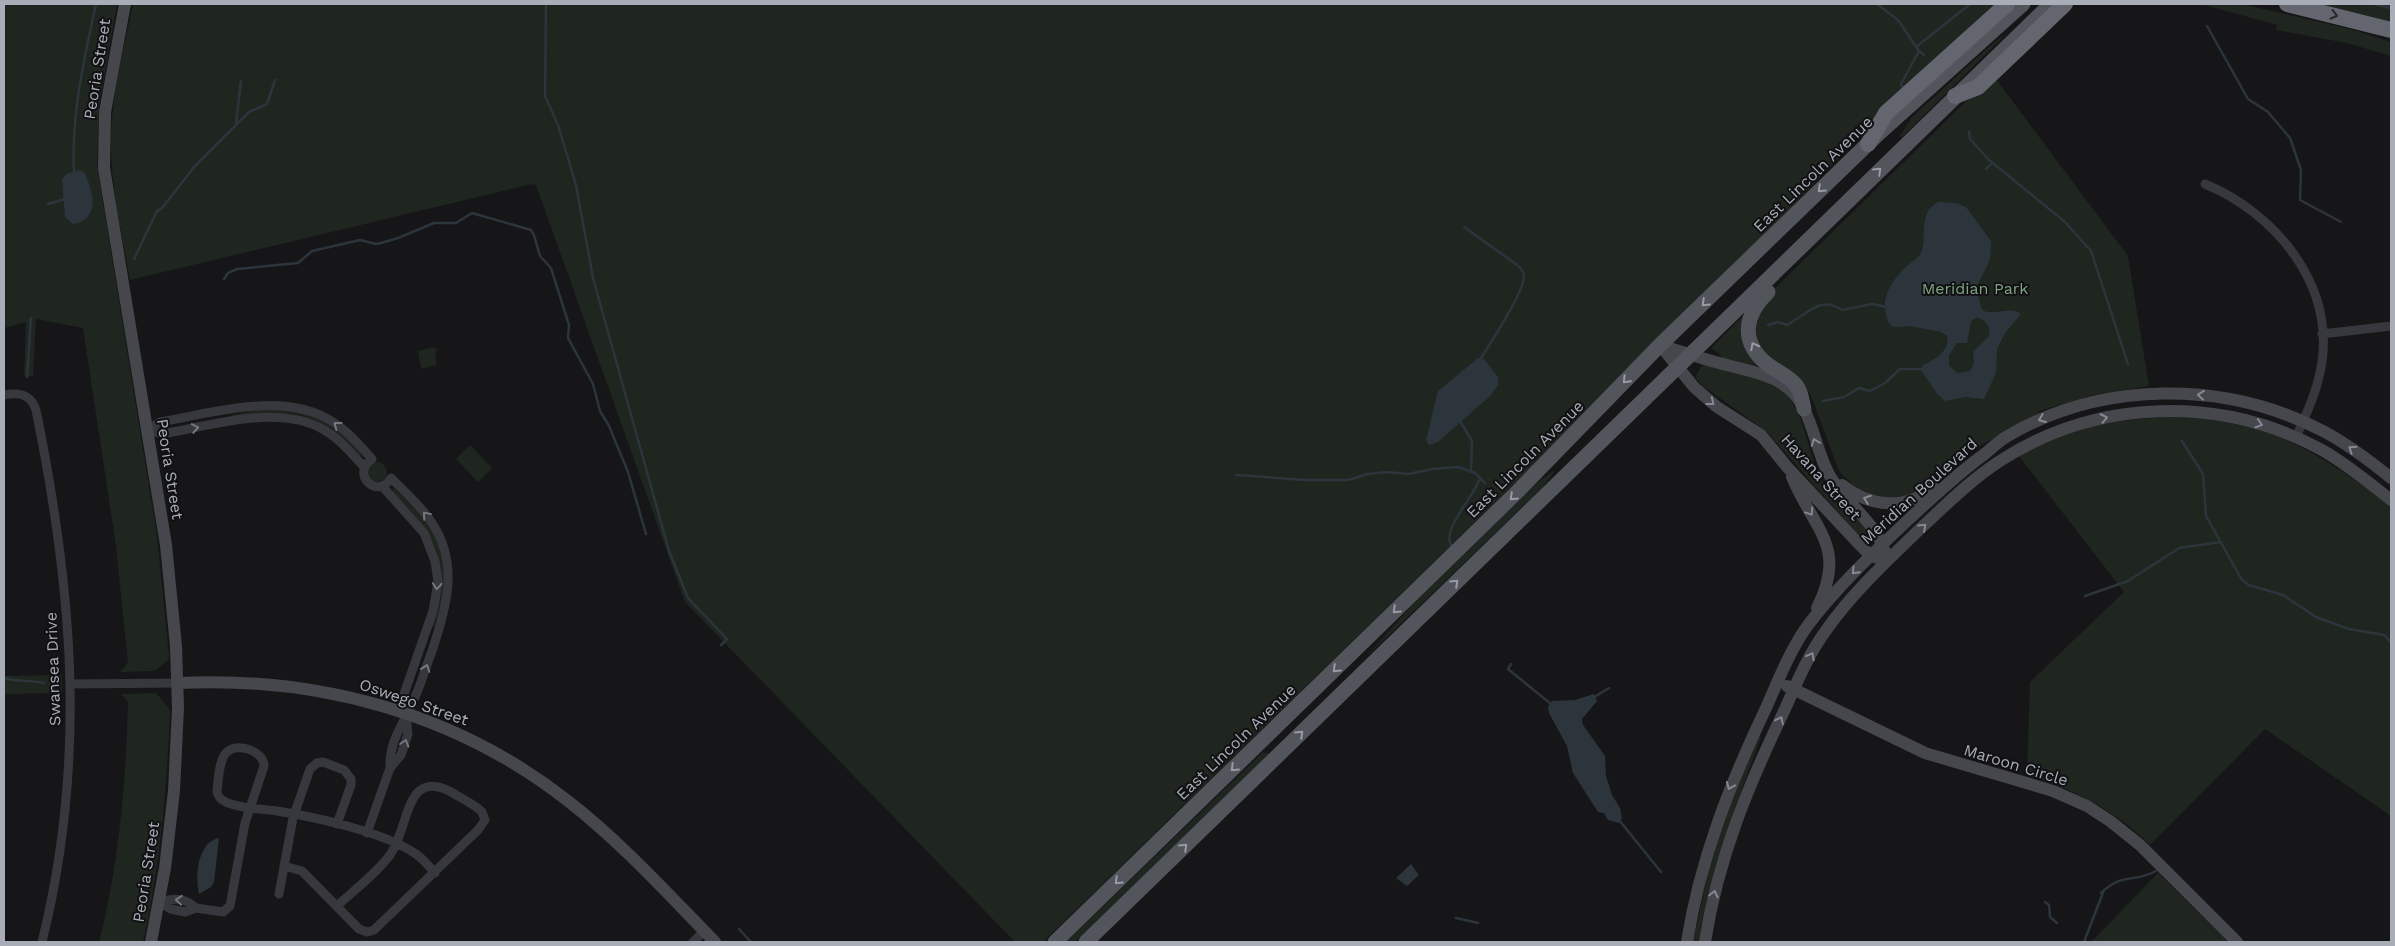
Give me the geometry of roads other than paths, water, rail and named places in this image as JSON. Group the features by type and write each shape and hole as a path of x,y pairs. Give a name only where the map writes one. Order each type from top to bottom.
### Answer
{"highway":[{"path":"1868,144 1886,113 2007,4"},
{"path":"1955,96 1978,86 2065,4"},
{"path":"2287,4 2391,30"}],"main road":[{"name":"Peoria Street","path":"125,4 106,106 104,158 108,194 171,580 178,682 174,791 165,868 151,942"},
{"name":"East Lincoln Avenue","path":"1055,942 1518,492 1660,346 1868,144 2023,4"},
{"path":"1086,942 2051,4"},
{"path":"1804,409 1796,385 1785,375 1766,363 1756,352 1750,338 1749,321 1757,302 1823,238 1830,217"},
{"name":"Havana Street","path":"1660,346 1773,378 1791,392 1804,409 1829,474 1882,544 1888,561"},
{"name":"Havana Street","path":"1660,346 1707,400 1761,436 1788,468 1871,556"},
{"name":"Meridian Boulevard","path":"1687,942 1700,876 1722,806 1778,682 1808,626 1882,544 1946,485 2000,440 2031,424 2067,410 2104,400 2149,394 2192,394 2230,398 2266,407 2303,421 2346,445 2391,478"},
{"name":"Meridian Boulevard","path":"1705,942 1715,889 1735,822 1757,768 1794,689 1826,629 1888,561 1962,490 1987,470 2023,448 2078,424 2137,412 2194,411 2237,418 2296,438 2338,460 2391,500"},
{"path":"1829,474 1847,489 1865,499 1888,504 1904,502 1925,494 1963,462 1995,441 2000,440"},
{"path":"1788,468 1805,504 1825,536 1829,552 1830,570 1827,587 1808,626"},
{"path":"1871,556 1888,561"},
{"name":"Oswego Street","path":"178,682 250,682 289,685 354,697 407,713 471,740 518,766 556,791 611,837 716,942"},
{"name":"Maroon Circle","path":"1778,682 1925,753 2053,791 2087,806 2110,820 2140,845 2237,942"},
{"path":"1100,942 1149,894 1159,872"}],"street":[{"path":"2205,184 2229,196 2254,213 2291,250 2314,291 2322,334 2323,352 2319,378 2296,438"},
{"path":"2322,334 2391,326"},
{"name":"Swansea Drive","path":"4,396 18,393 28,397 34,404 37,414 56,526 69,631 71,739 66,809 56,876 42,942"},
{"path":"147,430 160,422 260,406 292,406 315,412 333,421 349,434 372,459 364,467 363,475 368,484 375,487 382,486 391,478 434,527 445,552 449,572 448,595 443,617 415,698 407,713"},
{"path":"147,430 162,434 262,417 288,417 312,424 329,433 364,467"},
{"path":"367,833 390,768 401,755 408,734 404,694 435,604 437,575 433,554 424,533 382,486"},
{"path":"71,684 178,682"},
{"path":"159,902 171,909 185,912 196,908 220,912 229,907 250,806 264,761 254,751 230,749 223,757 217,794 226,802 250,806 294,814 367,833 416,854 435,872"},
{"path":"279,894 294,814 310,769 316,764 323,762 344,770 351,779 351,785 338,824"},
{"path":"284,866 302,871 359,929 367,932 374,930 483,825 484,815 477,807 439,786 423,787 414,796 396,844 386,859 337,906"},
{"path":"693,942 704,931"}],"waterway":[{"path":"74,173 76,109 96,4"},
{"path":"546,4 545,96 558,125 576,185 593,278 669,551 688,598 727,639 721,645"},
{"path":"1877,4 1898,20 1919,51 1924,55"},
{"path":"1916,47 1970,4"},
{"path":"2375,4 2391,8"},
{"path":"2207,26 2248,99 2268,112 2290,138 2301,170 2300,200 2341,222"},
{"path":"1904,90 1901,84 1919,51"},
{"path":"134,259 157,211 162,208 195,166 249,112 267,104 275,80"},
{"path":"236,124 241,81"},
{"path":"1969,132 1970,139 1988,159 2065,222 2091,251 2128,364"},
{"path":"1986,169 1992,163"},
{"path":"48,204 65,199"},
{"path":"224,279 228,273 237,269 298,263 312,251 360,240 376,244 381,243 434,223 456,223 472,213 531,230 540,256 551,268 569,325 568,338 593,384 600,411 609,426 628,472 646,534"},
{"path":"1464,227 1518,266 1524,275 1518,295 1480,360"},
{"path":"1768,325 1778,322 1787,325 1820,305 1827,304 1842,310 1872,304 1887,307"},
{"path":"27,377 31,318"},
{"path":"1823,401 1844,397 1859,388 1870,391 1885,383 1900,369 1923,369"},
{"path":"1460,421 1472,441 1471,471"},
{"path":"2182,441 2203,474 2206,516 2242,580 2249,585 2283,595 2316,617 2349,629 2384,635 2391,642"},
{"path":"1236,475 1305,480 1348,480 1368,474 1387,472 1408,474 1458,467 1475,473 1485,483"},
{"path":"1451,545 1449,538 1451,530 1473,493 1480,477"},
{"path":"2085,596 2128,581 2179,548 2221,542"},
{"path":"1511,664 1508,669 1551,704"},
{"path":"4,678 44,683"},
{"path":"1593,698 1609,688"},
{"path":"1619,820 1661,872"},
{"path":"2101,893 2116,882 2141,877 2156,871"},
{"path":"2084,942 2104,890"},
{"path":"2045,902 2049,905 2050,917 2057,923"},
{"path":"1456,918 1478,923"},
{"path":"739,929 751,942"}],"park label":[{"name":"Meridian Park","path":"1975,288"}]}
